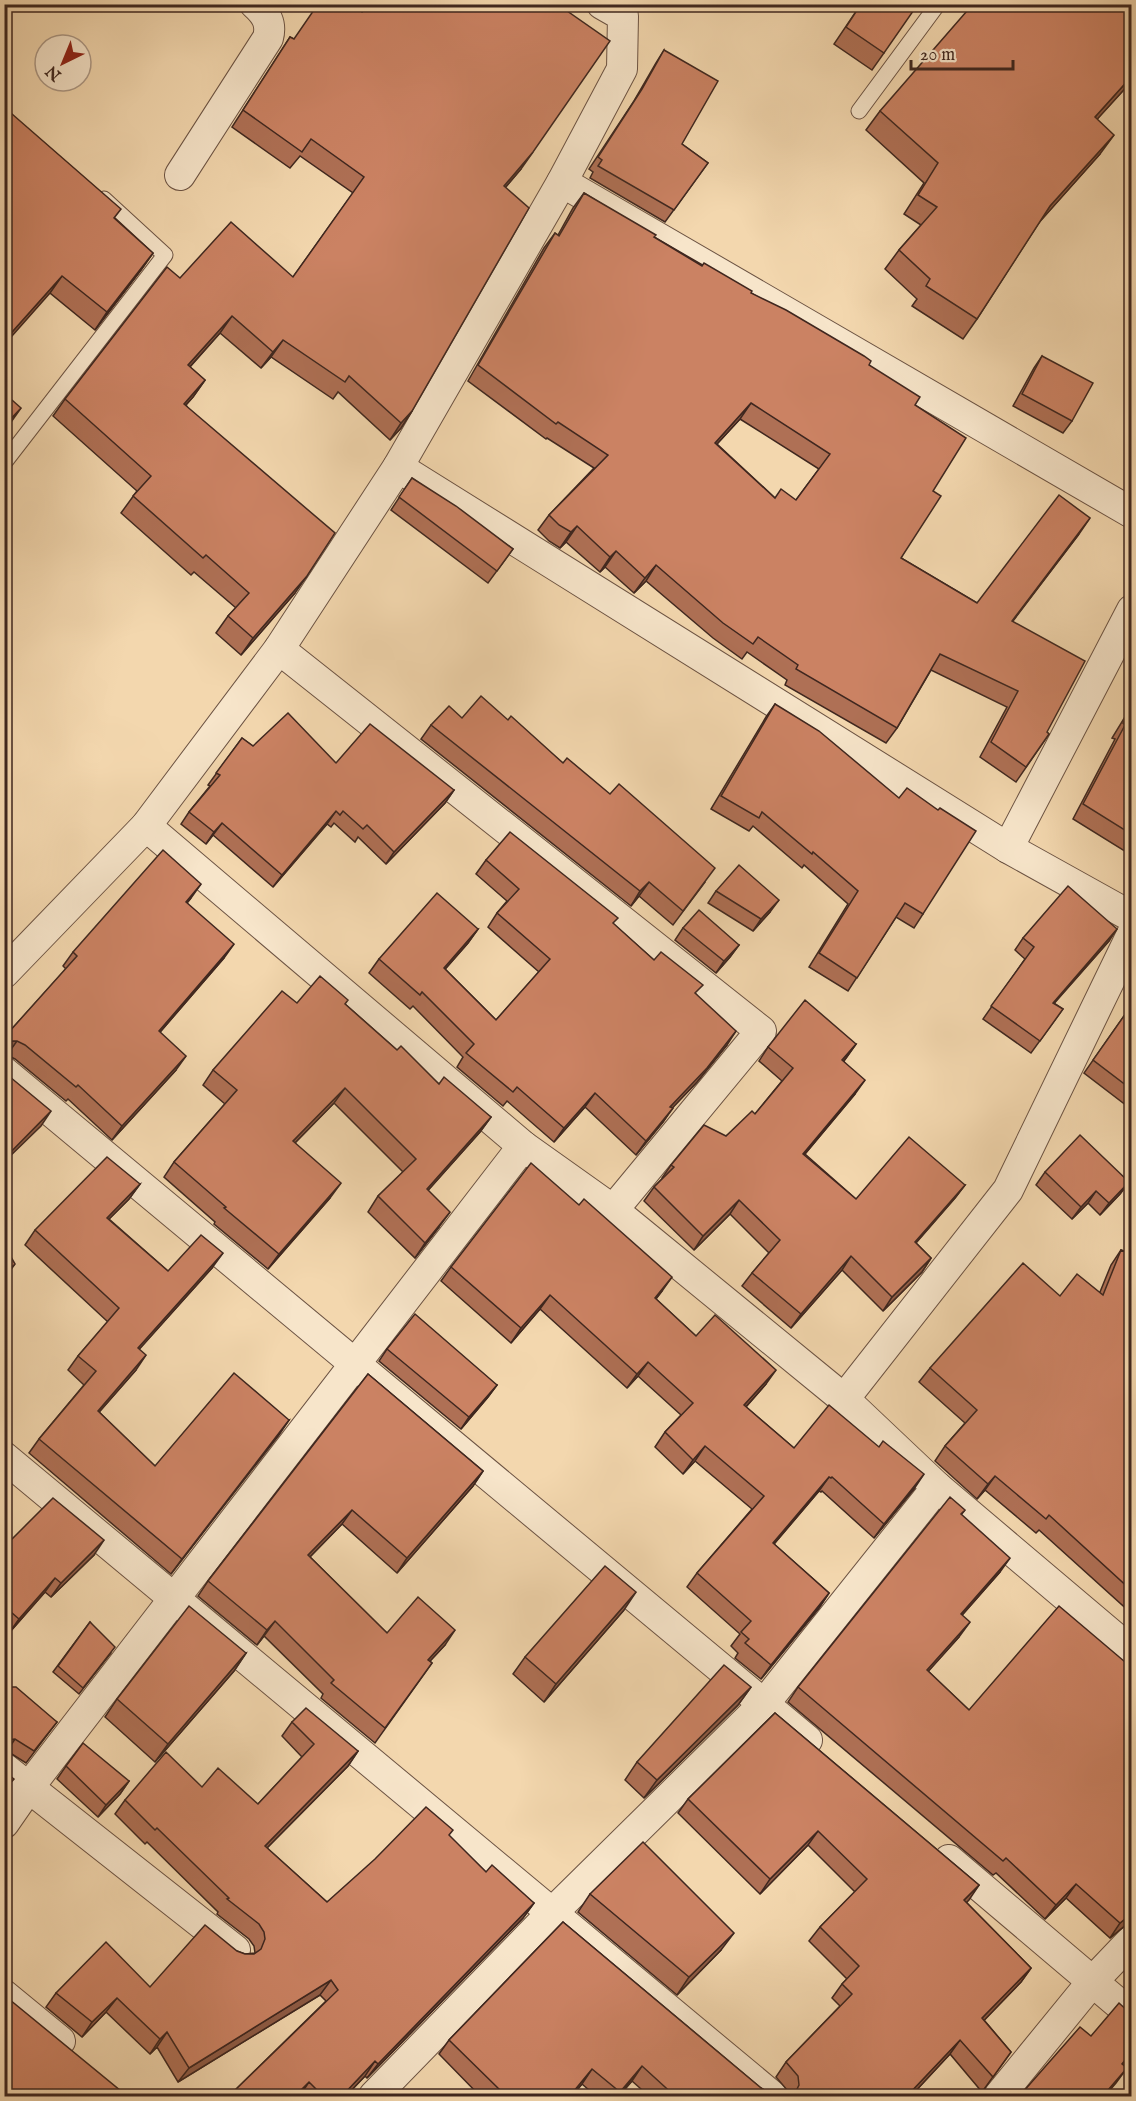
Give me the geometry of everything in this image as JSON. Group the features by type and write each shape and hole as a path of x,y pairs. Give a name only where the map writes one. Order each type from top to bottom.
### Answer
{"street":[{"path":"180,175 268,38 271,29 267,18 255,4"},
{"path":"4,973 146,826 279,649 398,468 562,182 622,69 623,16 602,4"},
{"path":"562,182 1131,513"},
{"path":"398,468 1008,848 1131,917"},
{"path":"1008,848 1131,610"},
{"path":"279,649 761,1031 613,1210"},
{"path":"146,826 523,1146 613,1210 844,1399 937,1487 1131,1652"},
{"path":"844,1399 1008,1190 1131,934"},
{"path":"4,1072 828,1758"},
{"path":"4,1823 29,1787 523,1146"},
{"path":"4,1457 772,2097"},
{"path":"374,2097 552,1912 764,1704 937,1487"},
{"path":"4,1768 238,1952"},
{"path":"928,1843 1131,2015"},
{"path":"999,2097 1092,1982 1131,1940"},
{"path":"4,1995 84,2060"}],"lane":[{"path":"859,111 938,4"},
{"path":"4,462 165,255 89,186"}],"building":[{"path":"318,4 352,4 362,12 368,4 557,4 610,41 533,152 504,186 529,208 412,411 401,423 349,376 345,382 283,340 273,352 232,316 188,365 205,380 184,404 335,533 307,576 253,638 228,616 249,593 206,555 203,558 133,496 151,476 65,399 167,267 180,278 231,222 293,277 364,177 311,139 302,152 243,110 290,37 294,39"},
{"path":"861,4 918,4 884,53 846,27"},
{"path":"973,4 1131,4 1131,77 1095,117 1114,135 1050,206 977,319 926,286 930,279 899,250 937,207 918,195 938,163 880,111"},
{"path":"664,50 718,81 682,144 708,163 674,210 598,166 602,160 598,157"},
{"path":"4,107 121,209 114,218 153,253 107,312 62,276 4,341"},
{"path":"584,193 656,235 654,237 702,266 704,263 752,291 751,293 786,310 864,356 871,361 869,365 920,397 915,405 966,438 933,491 941,496 901,558 977,603 1059,495 1090,518 1012,621 1085,661 1047,732 1049,734 1026,767 991,742 1018,691 940,654 897,728 796,669 798,665 758,637 753,644 723,623 656,565 645,578 616,551 610,557 577,526 571,532 549,515 608,455 558,422 556,424 478,365 555,233 559,236","holes":["751,403 830,454 796,500 781,489 775,498 715,443"]},
{"path":"1042,356 1093,383 1072,421 1022,394"},
{"path":"4,393 21,408 4,426"},
{"path":"412,478 456,506 513,549 497,571 399,497"},
{"path":"481,696 508,720 511,716 563,763 567,758 610,794 619,784 715,868 683,911 649,882 640,891 431,725 449,706 462,718"},
{"path":"775,704 819,731 899,798 907,788 938,810 940,808 976,831 923,914 905,903 857,978 819,953 858,891 762,812 759,818 721,796"},
{"path":"1131,709 1131,834 1083,804 1125,725 1123,723"},
{"path":"288,713 336,763 370,724 454,790 394,852 367,825 363,829 343,811 340,815 336,811 282,875 222,823 214,832 189,812 220,775 216,773 242,738 253,746"},
{"path":"510,832 618,918 613,923 654,960 661,952 703,985 695,993 736,1031 707,1068 670,1107 673,1108 646,1141 595,1093 564,1128 517,1087 513,1092 466,1053 474,1044 422,992 420,995 379,959 437,893 478,929 444,968 496,1020 550,959 497,913 519,889 486,860"},
{"path":"163,850 201,884 186,902 234,944 159,1031 186,1056 122,1126 78,1085 76,1087 25,1045 17,1041 4,1044 4,1041 11,1034 9,1032 77,956 73,952"},
{"path":"739,865 779,900 761,919 716,891"},
{"path":"1068,886 1117,929 1053,1003 1063,1009 1040,1041 991,1006 1034,947 1023,938"},
{"path":"699,910 739,945 724,961 683,928"},
{"path":"320,976 348,1000 345,1004 397,1050 401,1046 439,1084 444,1077 491,1117 427,1189 450,1212 425,1243 378,1196 416,1159 345,1088 293,1141 341,1183 279,1254 174,1162 237,1090 213,1070 282,991 297,1003"},
{"path":"805,1000 856,1044 842,1060 865,1080 803,1154 856,1199 909,1137 965,1185 915,1242 931,1258 892,1297 851,1256 801,1314 752,1273 780,1240 739,1200 703,1236 654,1187 674,1167 671,1165 704,1125 726,1136 752,1111 755,1114 793,1068 768,1047"},
{"path":"1131,1006 1131,1089 1093,1060"},
{"path":"4,1072 51,1111 5,1158 9,1161 4,1167"},
{"path":"1080,1135 1129,1182 1109,1203 1096,1191 1081,1207 1045,1172"},
{"path":"107,1157 140,1184 107,1218 168,1271 201,1235 223,1253 138,1348 146,1355 98,1411 155,1466 234,1373 289,1420 182,1559 39,1439 96,1371 78,1356 119,1308 35,1230"},
{"path":"531,1163 579,1205 584,1199 672,1277 655,1298 696,1336 715,1315 776,1370 744,1405 794,1448 829,1405 879,1447 883,1441 924,1474 884,1524 832,1477 829,1477 773,1543 829,1593 771,1665 745,1643 749,1639 741,1632 751,1621 697,1573 764,1496 705,1446 693,1460 665,1432 693,1403 648,1362 637,1374 550,1295 521,1328 451,1267"},
{"path":"4,1245 15,1264 4,1275"},
{"path":"1121,1250 1131,1254 1131,1590 1049,1515 1046,1519 995,1476 988,1484 945,1446 977,1410 930,1368 1023,1263 1060,1296 1077,1274 1103,1295"},
{"path":"415,1314 497,1385 469,1417 387,1349"},
{"path":"368,1374 483,1471 407,1558 352,1510 308,1555 387,1633 418,1597 455,1630 428,1660 432,1663 385,1728 331,1683 334,1680 275,1621 267,1630 208,1581"},
{"path":"950,1497 965,1510 961,1514 1010,1558 961,1614 970,1622 927,1670 969,1710 1059,1606 1131,1667 1131,1914 1120,1923 1076,1884 1056,1905 1006,1858 1003,1861 798,1687"},
{"path":"53,1498 104,1540 61,1583 55,1578 19,1619 4,1606 4,1542 7,1544"},
{"path":"605,1566 636,1592 556,1684 525,1657"},
{"path":"189,1606 246,1653 168,1744 117,1699"},
{"path":"90,1622 115,1647 83,1688 58,1666"},
{"path":"724,1665 751,1687 657,1780 637,1762"},
{"path":"5,1687 16,1687 57,1722 34,1751 15,1739 4,1741"},
{"path":"306,1708 358,1751 265,1846 327,1902 375,1859 426,1807 453,1830 449,1835 486,1872 492,1865 534,1903 378,2064 375,2061 341,2097 324,2097 309,2082 294,2097 228,2097 338,1990 331,1980 189,2068 167,2032 160,2039 117,1998 92,2022 56,1993 106,1942 150,1987 205,1925 237,1951 254,1954 261,1949 265,1939 259,1924 227,1899 229,1898 125,1800 166,1752 202,1787 218,1768 258,1804 314,1744 292,1722"},
{"path":"775,1713 979,1885 964,1900 1031,1968 982,2018 1011,2052 993,2077 960,2040 906,2097 828,2097 822,2090 816,2097 790,2097 799,2085 798,2076 786,2062 852,1994 842,1984 859,1966 820,1927 867,1879 818,1831 770,1879 688,1799"},
{"path":"83,1743 129,1781 106,1805 66,1766"},
{"path":"4,1771 14,1779 4,1790"},
{"path":"643,1842 734,1933 689,1977 590,1894"},
{"path":"563,1922 761,2088 776,2097 676,2097 642,2066 620,2092 592,2069 569,2097 502,2097 499,2093 501,2091 449,2040"},
{"path":"4,1995 126,2095 131,2097 4,2097"},
{"path":"1119,2003 1131,2014 1131,2053 1122,2064 1127,2068 1102,2097 1017,2097 1080,2027 1091,2036"}]}
